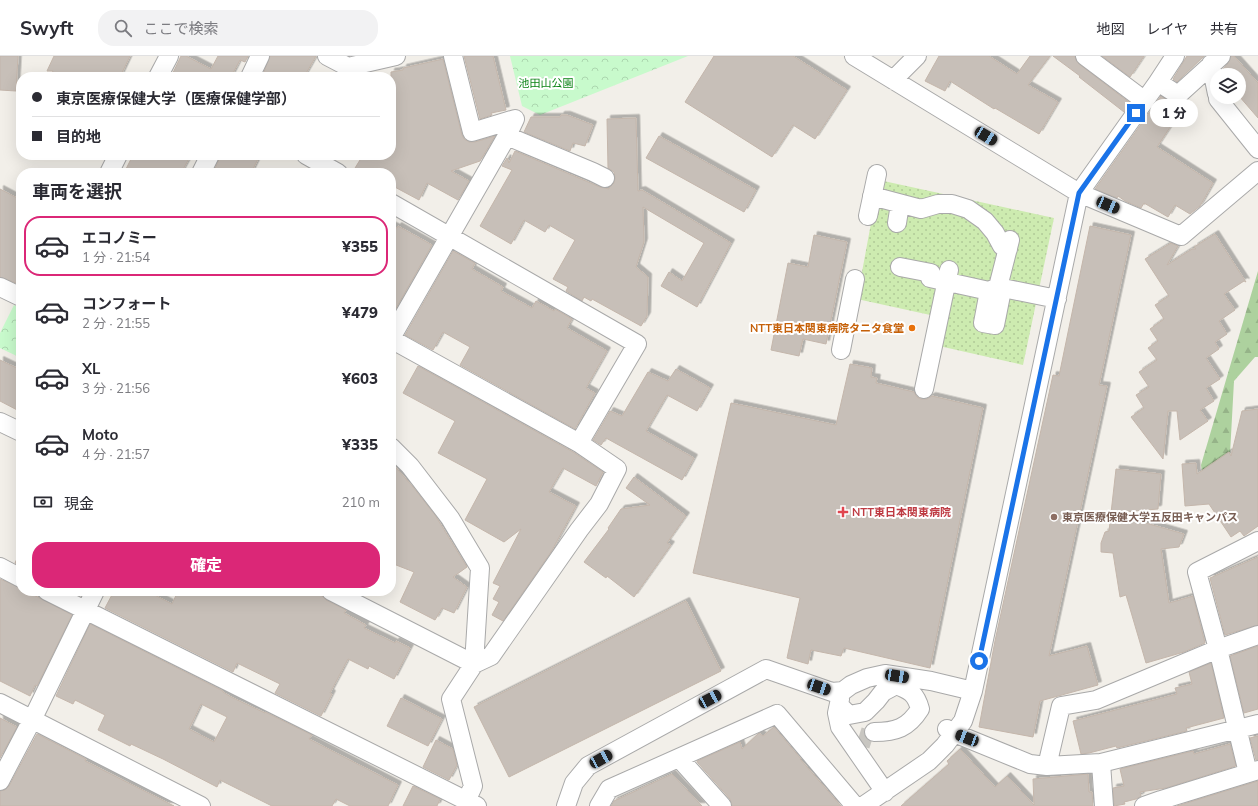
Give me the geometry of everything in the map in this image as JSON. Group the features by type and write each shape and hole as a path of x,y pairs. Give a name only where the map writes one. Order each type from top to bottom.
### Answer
{"street":[{"path":"161,72 169,56"},
{"path":"252,72 260,56"},
{"path":"327,56 348,66 396,56"},
{"path":"396,330 507,136 515,118 472,132 453,56"},
{"path":"854,56 1079,193 1181,236 1258,171"},
{"path":"893,80 917,56"},
{"path":"1085,56 1145,101"},
{"path":"863,806 929,761 945,745 951,731 963,721 973,691 1079,193 1145,101 1175,56"},
{"path":"1158,82 1178,95 1216,60"},
{"path":"1221,104 1258,149"},
{"path":"507,136 604,178"},
{"path":"315,160 329,168"},
{"path":"868,216 877,174"},
{"path":"872,196 921,209 938,204 952,204 968,209 985,221 995,233 1002,246 1009,245 993,289"},
{"path":"896,223 900,204"},
{"path":"396,206 637,344 579,442"},
{"path":"900,267 931,273 930,278 948,276 993,289 1057,299"},
{"path":"924,389 948,276"},
{"path":"841,350 855,279"},
{"path":"0,287 16,295"},
{"path":"396,342 579,442 617,469 599,504 579,530 491,656 474,664"},
{"path":"0,422 16,430"},
{"path":"56,596 469,804 473,786 451,699 474,664 480,568 450,518 410,466 396,452"},
{"path":"1144,806 1253,772 1238,729 1197,572 1258,541"},
{"path":"0,568 16,576"},
{"path":"0,781 32,720 92,596"},
{"path":"342,596 474,664"},
{"path":"1047,766 1061,706 1096,700 1218,649 1258,635"},
{"path":"566,806 574,783 588,766 766,669 832,692 841,698 849,715 865,712 883,692 896,685 906,688 914,694 920,709 904,727 873,736 891,742 907,738 921,725 927,714 927,702 922,689 908,678"},
{"path":"884,792 840,727 837,713 841,698 851,685 867,678 885,674 931,681 973,691"},
{"path":"0,703 201,806"},
{"path":"599,806 609,789 777,714 855,806"},
{"path":"951,731 1030,764 1047,766 1101,762 1258,724"},
{"path":"679,758 722,806"},
{"path":"1101,762 1104,806"}],"green space":[{"name":"池田山公園","path":"510,56 688,56 540,115 522,106"},
{"path":"879,180 1054,218 1023,365 939,346 944,318 857,299"},
{"path":"1258,271 1258,357 1255,357 1234,381 1230,454 1205,491 1201,465"},
{"path":"14,305 16,306 16,356 0,348 0,333"}],"building":[{"path":"0,56 18,56 16,91 0,90"},
{"path":"54,56 130,56 122,72 47,71"},
{"path":"181,56 186,56 211,69 218,56 248,56 245,62 240,60 234,72 173,72"},
{"path":"270,56 316,56 307,72 264,72"},
{"path":"464,56 493,56 506,110 491,113 492,115 480,119"},
{"path":"714,56 793,56 847,90 815,139 793,125 772,157 685,102"},
{"path":"939,56 989,56 1017,74 1030,56 1050,56 1028,85 1058,102 1039,134 995,108 994,109 950,81 945,91 925,81"},
{"path":"1053,56 1075,56 1079,64 1130,103 1124,112 1079,77 1080,76"},
{"path":"1102,56 1144,56 1130,77"},
{"path":"1187,56 1204,56 1177,82 1173,79"},
{"path":"1231,56 1234,56 1245,68 1224,68"},
{"path":"443,59 464,139 469,142 475,142 495,136 480,161 451,171 469,181 458,200 427,183 419,200 396,188 396,168 355,168 360,160 396,160 396,72 391,72 403,70 403,68"},
{"path":"1246,70 1258,83 1258,118 1246,104"},
{"path":"1161,96 1182,109 1157,147 1213,183 1200,206 1190,214 1175,205 1168,217 1144,203 1141,208 1118,196 1117,198 1095,189"},
{"path":"561,115 567,115 593,125 585,146 573,143 570,151 524,132 531,117 560,117"},
{"path":"636,118 638,191 642,190 731,243 697,307 661,286 669,272 682,281 704,243 643,207 644,242 636,267 648,277 647,316 641,326 592,299 591,301 584,297 582,301 566,291 568,287 553,279 575,240 549,225 545,232 524,220 511,244 480,226 512,170 502,166 507,158 509,163 515,151 600,187 609,189 614,183 615,178 614,172 608,168 607,119"},
{"path":"659,136 756,190 744,212 646,158"},
{"path":"130,160 188,160 184,168 126,168"},
{"path":"219,160 258,160 254,168 215,168"},
{"path":"0,189 16,197 16,283 0,277"},
{"path":"398,226 432,245 396,308 396,228"},
{"name":"東京医療保健大学五反田キャンパス","path":"1090,226 1131,235 1099,385 1107,386 1049,656 1087,646 1098,685 1040,701 1033,737 979,727 995,641 1053,375 1059,376"},
{"path":"1215,234 1246,282 1244,281 1224,294 1235,310 1219,321 1227,334 1215,342 1219,349 1206,358 1220,379 1206,388 1214,401 1200,410 1208,421 1180,440 1177,411 1168,411 1163,459 1131,417 1144,408 1136,395 1149,387 1139,372 1157,360 1148,348 1158,341 1150,329 1164,319 1155,305 1169,296 1145,259 1171,243 1178,246 1167,265 1192,249 1196,249 1194,247"},
{"path":"814,235 847,242 826,344 803,339 799,356 771,350 788,263 808,267"},
{"path":"453,251 475,263 472,269 503,287 501,291 532,308 536,301 554,311 555,309 572,319 567,328 607,351 586,388 595,393 575,429 460,365 470,347 443,332 433,350 405,335"},
{"path":"0,360 16,368 16,409 0,401"},
{"path":"850,364 872,368 871,377 877,378 876,383 914,392 917,397 921,399 927,399 932,396 983,408 930,668 844,648 841,656 811,650 808,664 787,658 800,598 693,573 731,403 836,425"},
{"path":"418,366 573,452 603,472 596,486 563,468 549,492 576,506 551,552 503,621 492,615 499,602 493,599 500,586 493,583 521,529 504,542 465,520 487,479 438,453 455,421 403,393"},
{"path":"676,369 710,388 697,411 667,395 646,431 694,458 682,480 606,438 601,445 593,440 610,411 622,416 648,372 668,381"},
{"path":"1258,409 1258,526 1244,536 1240,531 1231,537 1209,504 1185,506 1182,464 1196,463 1197,474 1229,452 1231,456 1242,411"},
{"path":"396,468 435,515 467,567 453,577 467,587 454,613 442,608 435,620 400,602 414,572 396,565"},
{"path":"1116,469 1161,474 1158,509 1111,513"},
{"path":"634,477 686,516 667,543 671,545 634,597 607,576 606,578 584,562 609,529 608,528 621,509 650,505 626,488"},
{"path":"1111,513 1184,534 1179,547 1161,549 1169,603 1193,596 1205,643 1184,652 1146,663 1126,595 1120,597 1113,553 1101,552 1101,543 1105,532 1109,531"},
{"path":"1258,557 1258,625 1225,635 1210,578"},
{"path":"0,579 16,586 16,596 36,596 72,615 37,686 35,685 30,696 0,681"},
{"path":"111,596 157,596 172,604 176,596 322,596 326,600 346,610 344,613 366,625 364,628 395,643 396,641 410,648 394,679 369,666 368,669 348,659 330,693 332,694 321,716 275,693 280,684 237,663 233,672 105,608"},
{"path":"686,601 721,671 509,777 474,707"},
{"path":"90,624 223,691 231,697 312,735 309,739 398,785 388,806 350,806 336,799 332,806 272,806 220,780 217,787 163,759 131,744 130,746 98,730 105,715 75,700 73,704 56,696","holes":["201,704 227,717 214,742 189,729"]},
{"path":"1258,646 1258,709 1244,713 1230,656"},
{"path":"1211,663 1224,718 1186,728 1187,731 1117,748 1116,746 1081,754 1073,721 1177,694 1175,688 1192,684 1189,672"},
{"path":"401,698 442,719 428,746 387,726"},
{"path":"0,718 17,727 0,758"},
{"path":"774,727 841,806 732,806 730,799 697,761 740,742 742,749 759,733 763,736"},
{"path":"37,734 86,759 85,761 174,806 0,806 0,791 5,790 9,786"},
{"path":"1258,736 1258,760 1256,760 1250,738"},
{"path":"436,740 453,749 457,765 449,780 423,767"},
{"path":"1230,744 1236,766 1166,788 1140,792 1141,796 1136,799 1124,802 1125,804 1114,806 1113,788 1124,786 1120,769 1193,751 1194,754"},
{"path":"960,749 995,787 1007,776 1034,805 1033,779 1088,774 1089,792 1092,792 1093,806 901,806 949,764 947,761"},
{"path":"672,774 702,806 611,806 614,801"},
{"path":"1258,781 1258,806 1177,806"},
{"path":"413,786 440,799 437,806 403,806"}],"tunnel":[{"path":"859,736 872,740"}],"place":[{"name":"NTT東日本関東病院タニタ食堂","path":"912,328"},
{"name":"NTT東日本関東病院","path":"843,512"},
{"name":"東京医療保健大学五反田キャンパス","path":"1054,517"}],"route":[{"path":"979,661 1079,193 1136,113"}]}
